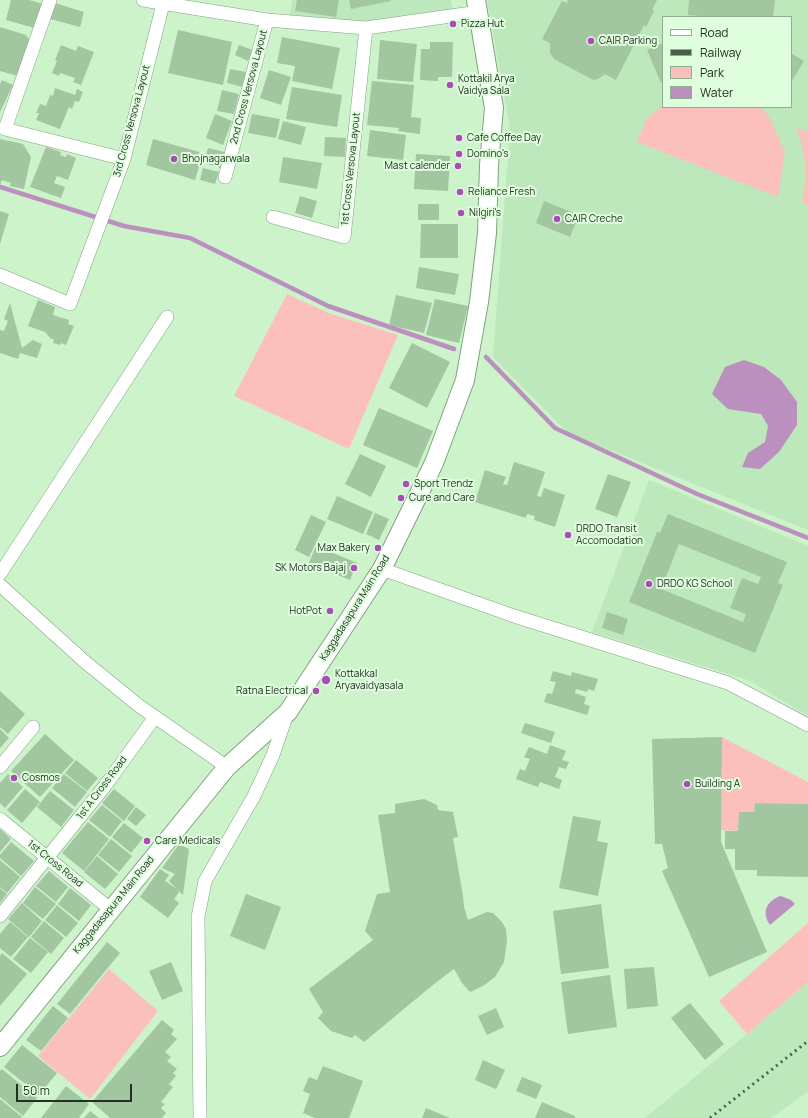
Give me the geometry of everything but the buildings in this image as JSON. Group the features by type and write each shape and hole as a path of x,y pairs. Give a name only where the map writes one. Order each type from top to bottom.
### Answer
{"main road":[{"name":"Kaggadasapura Main Road","path":"0,1045 227,767 288,712 382,569 434,463 465,380 478,309 487,233 489,165 494,108 478,6"}],"street":[{"path":"50,0 6,129 124,159"},
{"path":"143,0 267,20 366,28 478,6"},
{"name":"3rd Cross Versova Layout","path":"0,276 70,304 124,159 163,4"},
{"name":"2nd Cross Versova Layout","path":"225,177 267,20"},
{"name":"1st Cross Versova Layout","path":"273,217 344,237 366,28"},
{"path":"0,574 167,317"},
{"path":"382,569 536,623 728,683 808,726"},
{"path":"0,585 84,661 155,717 227,767"},
{"path":"200,1118 198,917 205,881 264,776 288,712"},
{"name":"1st A Cross Road","path":"0,916 105,786 155,717"},
{"path":"0,767 33,727"},
{"name":"1st Cross Road","path":"0,819 110,909"}],"shaded area":[{"path":"292,0 451,0 453,11 366,24 289,19"},
{"path":"487,0 808,0 808,530 568,433 493,357 510,129"},
{"path":"649,480 808,546 808,716 748,680 592,632"},
{"path":"808,982 808,1092 771,1118 645,1118 747,1034"}],"green space":[{"path":"662,106 662,108 760,108 769,116 785,152 778,197 637,142 646,120"},
{"path":"796,127 808,132 808,205 802,203 805,183 805,164 802,146"},
{"path":"287,294 331,314 398,335 349,449 234,396"},
{"path":"722,737 808,782 808,804 755,803 754,812 739,812 738,831 721,830"},
{"path":"808,923 808,982 747,1034 719,1001"},
{"path":"109,969 158,1011 90,1099 38,1056"}],"water":[{"path":"744,360 764,367 781,380 797,402 797,425 779,452 760,469 742,467 748,453 765,442 768,426 761,414 728,409 712,394 725,367"},
{"path":"781,896 791,900 795,904 770,925 766,916 767,907 772,900"}],"waterway":[{"path":"0,187 124,226 190,238 328,306 454,349"},
{"path":"486,357 555,428 697,494 808,538"}],"railway":[{"path":"710,1118 808,1041"}],"place":[{"name":"Pizza Hut","path":"453,24"},
{"name":"CAIR Parking","path":"591,41"},
{"name":"Kottakil Arya Vaidya Sala","path":"450,85"},
{"name":"Cafe Coffee Day","path":"459,138"},
{"name":"Domino's","path":"459,154"},
{"name":"Bhojnagarwala","path":"174,159"},
{"name":"Mast calender","path":"458,166"},
{"name":"Reliance Fresh","path":"460,192"},
{"name":"Nilgiri's","path":"461,213"},
{"name":"CAIR Creche","path":"557,219"},
{"name":"Sport Trendz","path":"406,484"},
{"name":"Cure and Care","path":"401,498"},
{"name":"DRDO Transit Accomodation","path":"568,535"},
{"name":"Max Bakery","path":"378,548"},
{"name":"SK Motors Bajaj","path":"354,568"},
{"name":"DRDO KG School","path":"649,584"},
{"name":"HotPot","path":"330,611"},
{"name":"Kottakkal Aryavaidyasala","path":"326,680"},
{"name":"Ratna Electrical","path":"316,691"},
{"name":"Cosmos","path":"14,778"},
{"name":"Building A","path":"687,784"},
{"name":"Care Medicals","path":"147,841"}]}
